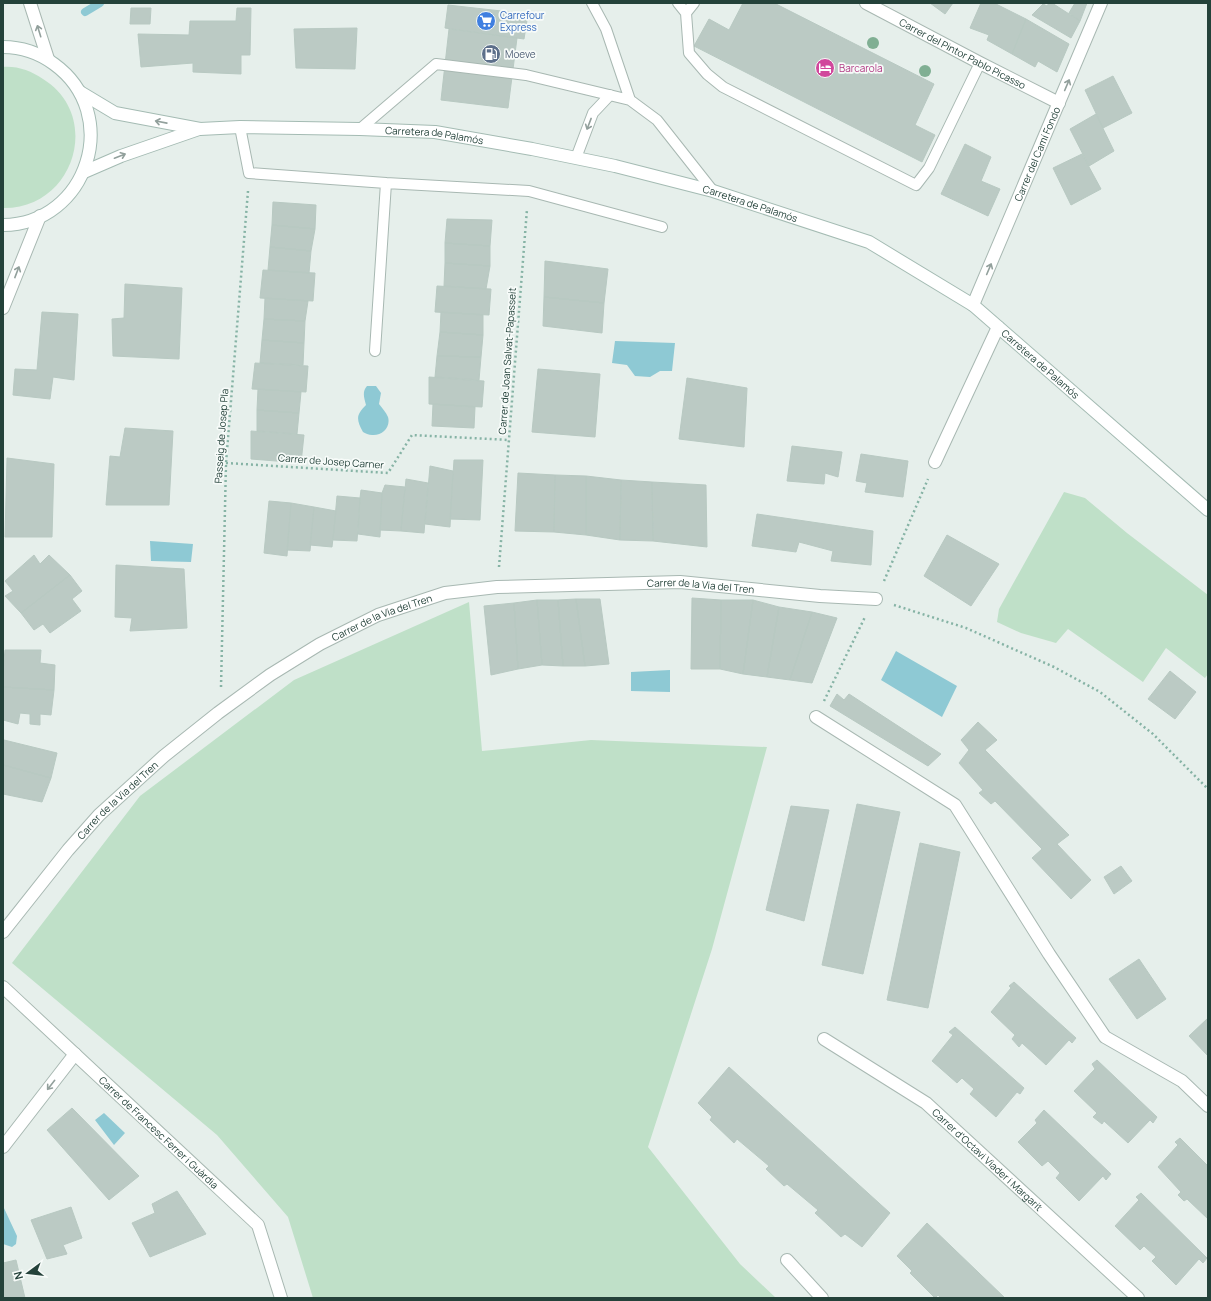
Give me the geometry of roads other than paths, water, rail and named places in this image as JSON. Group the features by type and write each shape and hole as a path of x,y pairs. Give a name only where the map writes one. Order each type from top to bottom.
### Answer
{"street":[{"path":"30,3 48,59"},
{"name":"Carrer del Pintor Pablo Picasso","path":"866,3 1059,103"},
{"name":"Carrer del Camí Fondo","path":"974,305 1101,3"},
{"path":"3,47 28,50 48,59 66,74 80,92 90,118 92,132 91,145 84,172 76,186 66,198 54,208 40,216 16,224 3,224"},
{"name":"Carretera de Palamós","path":"80,92 115,113 200,129 240,127 435,132 532,149 615,166 713,191 869,242 974,305 1208,510"},
{"name":"Carretera de Palamós","path":"84,172 121,156 200,129"},
{"path":"3,308 40,216"},
{"path":"935,462 998,326"},
{"name":"Carrer de la Via del Tren","path":"3,932 68,850 99,815 164,756 270,674 320,644 378,615 445,593 505,587 680,582 820,596 876,599"},
{"path":"816,718 955,805 1105,1037 1182,1081 1208,1106"},
{"name":"Carrer de Francesc Ferrer i Guàrdia","path":"3,987 258,1225 281,1298"},
{"name":"Carrer d'Octavi Viader i Margarit","path":"824,1039 926,1103 1138,1298"},
{"path":"3,1147 75,1054"},
{"path":"787,1260 822,1298"}],"lane":[{"path":"592,3 606,29 630,100"},
{"path":"678,3 686,13 689,53 707,74 723,87 916,185 929,168 980,63"},
{"path":"686,13 694,3"},
{"path":"360,129 436,64 526,75 630,100 657,120 713,191"},
{"path":"576,158 593,113 610,95"},
{"path":"240,127 249,173 386,184 529,192 662,227"},
{"path":"375,351 386,184"}],"water":[{"path":"615,341 675,343 672,371 660,371 650,377 635,376 627,365 612,363"},
{"path":"367,386 376,386 381,393 379,404 389,421 385,430 376,435 370,435 363,432 358,420 360,412 366,405 364,393"},
{"path":"150,541 193,544 191,562 151,561"},
{"path":"896,651 957,686 942,717 881,680"},
{"path":"670,670 670,692 631,691 631,672"},
{"path":"104,1113 125,1133 114,1145 95,1120"},
{"path":"3,1206 17,1236 16,1244 12,1247 3,1244"}],"waterway":[{"path":"85,12 100,3"}],"place":[{"name":"Carrefour Express","path":"486,21"},
{"name":"Moeve","path":"491,54"},
{"name":"Barcarola","path":"825,68"}]}
